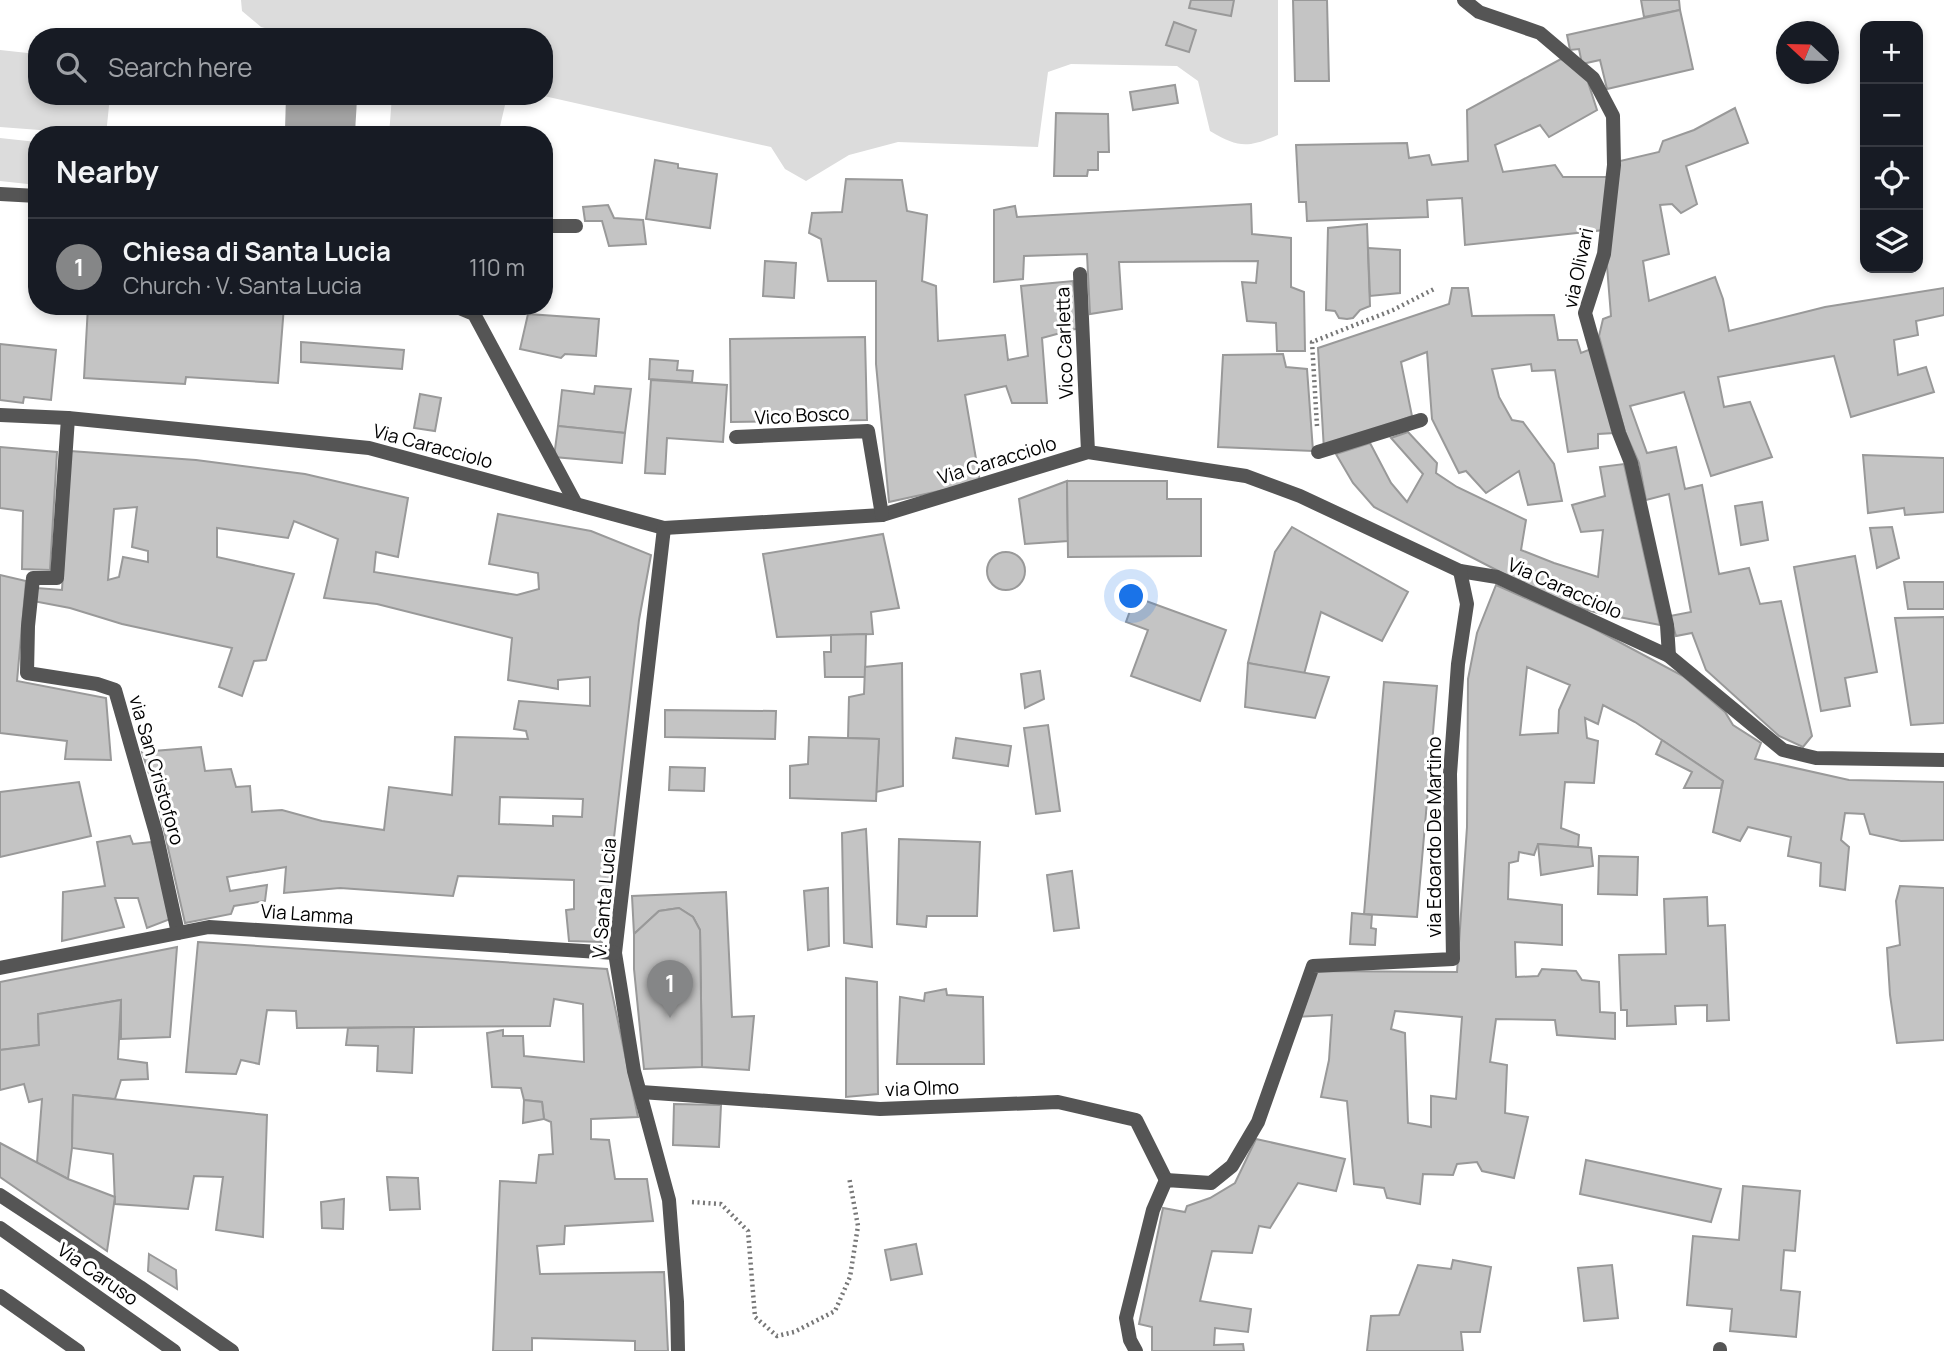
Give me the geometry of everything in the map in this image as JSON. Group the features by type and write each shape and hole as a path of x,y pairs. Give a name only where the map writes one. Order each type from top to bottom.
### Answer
{"street":[{"name":"via Olivari","path":"1464,0 1479,12 1540,33 1593,78 1613,116 1614,165 1604,254 1585,313 1619,433 1631,463 1667,625 1669,656"},
{"path":"0,194 28,196"},
{"path":"553,226 576,226"},
{"name":"Vico Carletta","path":"1080,274 1088,452"},
{"path":"475,315 576,504"},
{"name":"Via Caracciolo","path":"0,415 68,418 369,448 664,528 882,515 1088,452 1246,476 1300,496 1460,570 1497,577 1669,656 1783,750 1816,758 1944,760"},
{"name":"via San Cristoforo","path":"68,418 57,578 33,578 27,673 97,684 114,690 156,833 178,933"},
{"path":"1318,452 1421,420"},
{"name":"Vico Bosco","path":"736,437 868,431 882,515"},
{"name":"V. Santa Lucia","path":"664,528 615,953 634,1070 669,1200 678,1351"},
{"name":"via Edoardo De Martino","path":"1166,1180 1211,1183 1232,1166 1258,1122 1313,966 1453,959 1450,774 1458,664 1467,604 1460,570"},
{"name":"Via Lamma","path":"0,968 209,927 615,953"},
{"name":"via Olmo","path":"641,1092 880,1109 1058,1102 1136,1120 1166,1180"},
{"path":"1136,1351 1130,1340 1126,1318 1153,1210 1166,1180"},
{"path":"0,1195 232,1351"},
{"name":"Via Caruso","path":"0,1228 174,1351"},
{"path":"0,1296 78,1351"}],"path":[{"path":"1318,452 1312,342 1393,310 1436,288"},
{"path":"669,1200 721,1204 748,1231 755,1317 777,1336 794,1332 835,1311 850,1278 858,1226 849,1177"}],"shaded area":[{"path":"241,0 1278,0 1278,135 1243,144 1228,141 1210,131 1198,81 1177,66 1071,64 1048,72 1038,147 898,142 849,155 806,181 785,169 771,147 553,98 553,28 265,28 242,11"},
{"path":"0,50 28,53 28,105 109,105 107,126 28,126 28,129 0,127"},
{"path":"286,105 357,105 355,126 285,126"},
{"path":"391,105 505,105 500,126 390,126"},
{"path":"0,138 28,141 28,184 0,181"}],"building":[{"path":"1191,0 1234,0 1231,16 1189,8"},
{"path":"1293,0 1327,0 1329,81 1295,81"},
{"path":"1641,0 1679,0 1680,10 1644,17"},
{"path":"1680,10 1693,69 1607,89 1600,60 1582,64 1579,49 1570,50 1567,35"},
{"path":"1174,22 1196,30 1189,52 1166,45"},
{"path":"1561,59 1586,76 1597,110 1549,137 1540,125 1495,145 1503,172 1555,165 1563,177 1609,177 1604,230 1465,245 1462,198 1427,200 1428,217 1307,221 1306,202 1299,202 1296,145 1407,143 1409,158 1429,155 1432,165 1468,161 1467,110"},
{"path":"1175,85 1178,103 1133,110 1130,92"},
{"path":"1735,108 1748,143 1686,166 1697,204 1681,213 1672,204 1660,205 1669,254 1643,261 1649,301 1715,277 1723,299 1729,331 1825,307 1944,288 1944,315 1916,321 1918,335 1894,340 1898,375 1926,367 1934,392 1851,417 1834,356 1718,377 1724,407 1750,402 1772,457 1711,476 1684,392 1630,406 1647,453 1676,447 1685,489 1702,485 1719,574 1749,568 1760,604 1781,601 1812,736 1803,747 1779,736 1706,670 1692,633 1676,636 1670,616 1691,612 1669,494 1646,500 1639,463 1625,432 1599,336 1603,319 1611,316 1607,266 1620,161 1659,152 1663,141 1694,130"},
{"path":"1056,113 1108,114 1109,152 1098,152 1098,170 1088,170 1087,176 1054,176"},
{"path":"655,160 678,164 678,168 717,174 710,228 646,219"},
{"path":"846,179 902,180 907,211 927,215 922,281 936,286 938,341 1005,335 1008,360 1028,356 1021,286 1073,281 1079,328 1042,338 1047,403 1012,403 1006,386 965,395 980,482 889,502 876,364 876,281 828,281 821,239 809,233 812,213 842,212"},
{"path":"1251,204 1252,234 1291,238 1291,287 1304,292 1305,351 1277,351 1276,323 1247,321 1242,282 1256,283 1258,261 1119,262 1122,309 1090,314 1087,254 1024,256 1023,279 994,282 994,210 1015,206 1017,217"},
{"path":"608,205 614,218 643,220 646,244 609,246 602,221 585,221 583,207"},
{"path":"1367,224 1370,306 1360,310 1353,318 1339,318 1335,311 1326,310 1328,228"},
{"path":"1368,248 1400,250 1400,293 1370,296"},
{"path":"765,261 796,263 794,298 763,296"},
{"path":"1452,288 1468,288 1472,316 1554,315 1558,340 1577,340 1581,353 1591,349 1614,433 1598,434 1598,448 1568,452 1555,370 1532,371 1531,364 1492,369 1499,397 1512,420 1523,422 1554,464 1562,501 1528,505 1519,471 1486,493 1466,471 1459,473 1432,419 1427,352 1401,362 1412,416 1324,450 1318,348 1449,304"},
{"path":"88,315 283,315 278,383 186,377 185,384 84,378"},
{"path":"528,315 599,319 596,356 565,354 561,358 520,349"},
{"path":"865,337 867,420 731,422 730,339"},
{"path":"301,342 404,350 402,369 301,362"},
{"path":"0,344 56,350 51,400 24,397 23,403 0,400"},
{"path":"1283,354 1286,367 1307,369 1313,451 1218,447 1223,355"},
{"path":"650,359 678,361 677,370 693,371 692,382 649,379"},
{"path":"651,380 727,385 723,442 667,438 665,474 645,473"},
{"path":"595,386 631,389 625,433 558,426 562,390 594,394"},
{"path":"420,394 441,398 435,431 414,428"},
{"path":"558,426 625,433 622,463 554,457"},
{"path":"1408,432 1437,463 1436,473 1457,487 1526,520 1521,550 1598,577 1603,530 1581,532 1572,505 1605,496 1600,467 1624,464 1660,625 1570,605 1374,507 1353,483 1336,454 1370,443 1391,483 1407,502 1423,474 1391,438"},
{"path":"0,447 57,452 50,570 22,569 23,511 0,508"},
{"path":"70,451 196,460 305,474 408,498 398,557 376,552 374,572 517,595 539,589 538,573 489,564 498,514 591,531 651,555 639,620 602,942 569,941 566,910 574,909 574,880 458,876 453,896 340,888 284,893 286,867 227,877 230,891 267,885 265,901 234,906 231,914 185,923 156,795 142,752 201,747 205,771 231,769 236,787 250,786 252,812 282,810 322,821 384,830 389,787 452,795 455,737 528,739 526,731 514,729 519,701 590,706 590,677 558,680 558,689 508,680 512,638 377,604 324,598 338,539 294,521 288,538 217,528 217,557 294,574 266,660 254,661 242,696 219,687 232,648 33,601 37,588 62,590","holes":["137,507 132,547 148,551 148,562 123,557 119,577 108,580 114,509","500,797 583,799 582,817 553,816 553,826 499,824"]},
{"path":"1863,455 1944,458 1944,512 1905,515 1904,508 1868,513"},
{"path":"1067,481 1068,541 1025,544 1019,499"},
{"path":"1067,481 1167,481 1167,499 1201,499 1201,556 1068,557"},
{"path":"1762,502 1768,540 1741,545 1735,506"},
{"path":"1292,527 1408,592 1382,641 1321,612 1304,674 1248,663 1275,552"},
{"path":"1892,527 1899,558 1877,568 1870,528"},
{"path":"883,534 899,608 871,612 873,634 777,637 763,554"},
{"path":"1006,552 1020,557 1025,571 1020,585 1006,590 992,585 987,571 992,557"},
{"path":"1855,556 1877,672 1845,678 1850,706 1821,711 1794,567"},
{"path":"0,575 26,581 17,681 106,698 111,760 65,759 67,741 0,733"},
{"path":"1904,582 1944,582 1944,609 1908,609"},
{"path":"1496,585 1593,628 1683,676 1725,712 1733,725 1761,743 1755,759 1849,780 1944,782 1944,840 1901,841 1870,834 1864,814 1845,813 1841,840 1849,847 1845,890 1820,886 1821,863 1788,856 1791,837 1748,827 1740,841 1713,832 1723,781 1635,722 1603,705 1598,724 1585,718 1587,738 1598,741 1594,783 1565,782 1561,828 1579,835 1578,847 1538,844 1534,855 1519,852 1518,861 1509,863 1508,899 1562,905 1562,945 1515,942 1516,977 1538,976 1542,969 1576,971 1582,980 1599,982 1600,1012 1615,1013 1615,1039 1557,1035 1555,1020 1496,1019 1490,1062 1507,1065 1505,1113 1528,1117 1514,1178 1482,1171 1477,1162 1457,1164 1453,1175 1423,1174 1420,1204 1387,1198 1384,1188 1354,1184 1347,1101 1321,1097 1329,1060 1332,1015 1295,1017 1308,971 1457,972 1467,827 1468,679 1477,633","holes":["1527,667 1570,685 1559,710 1558,733 1520,735","1395,1011 1462,1017 1456,1099 1431,1096 1431,1127 1408,1123 1405,1033 1391,1029"]},
{"path":"1135,597 1226,630 1200,701 1131,676 1148,630 1126,622"},
{"path":"1944,617 1944,723 1911,725 1895,618"},
{"path":"866,634 865,677 825,677 824,652 831,652 831,635"},
{"path":"902,663 903,786 876,792 879,739 848,738 849,697 864,694 865,667"},
{"path":"1248,663 1329,677 1315,718 1245,707"},
{"path":"1040,671 1044,699 1025,708 1021,674"},
{"path":"1384,682 1437,686 1417,917 1364,914"},
{"path":"665,710 776,711 775,739 665,737"},
{"path":"1048,725 1060,811 1036,814 1024,728"},
{"path":"809,737 879,739 876,801 790,798 790,766 808,764"},
{"path":"956,738 1011,746 1008,766 953,758"},
{"path":"1662,740 1723,781 1721,788 1684,788 1692,772 1656,754"},
{"path":"670,767 705,768 704,791 669,790"},
{"path":"79,782 91,836 0,857 0,792"},
{"path":"866,829 872,947 844,943 842,833"},
{"path":"130,836 133,844 151,842 173,918 147,928 138,898 115,898 124,927 62,941 63,892 105,886 97,842"},
{"path":"899,839 980,842 977,916 927,916 926,927 897,924"},
{"path":"1538,844 1591,848 1593,866 1541,875"},
{"path":"1599,856 1638,857 1637,895 1598,894"},
{"path":"1072,871 1079,928 1054,931 1047,875"},
{"path":"1900,886 1944,888 1944,1040 1897,1043 1887,948 1900,945 1896,901"},
{"path":"828,888 829,946 808,950 804,891"},
{"path":"726,892 732,1017 754,1016 749,1070 702,1067 700,930 693,917 679,908 659,911 634,934 632,896"},
{"path":"1707,897 1708,926 1725,925 1729,1020 1707,1021 1707,1005 1675,1006 1676,1024 1627,1026 1627,1010 1621,1010 1619,955 1666,954 1664,899"},
{"path":"679,908 693,917 700,930 702,1067 644,1069 634,969 634,934 659,911"},
{"path":"1352,913 1372,915 1371,928 1376,929 1375,945 1350,944"},
{"path":"198,942 607,969 638,1117 591,1119 591,1139 609,1140 615,1179 647,1179 653,1221 565,1226 564,1244 537,1246 540,1274 664,1272 668,1351 635,1351 635,1341 532,1338 532,1351 493,1351 500,1181 536,1183 539,1155 553,1154 551,1122 544,1119 542,1102 524,1100 521,1088 492,1087 487,1033 503,1030 503,1036 523,1036 524,1056 584,1062 583,1004 554,999 550,1026 297,1028 296,1011 267,1010 259,1064 241,1060 236,1074 186,1072"},
{"path":"177,947 170,1037 121,1039 121,1000 38,1014 39,1045 0,1050 0,982"},
{"path":"846,978 877,982 878,1094 846,1097"},
{"path":"946,989 947,995 983,997 984,1064 897,1064 900,997 924,1001 925,993"},
{"path":"121,1000 118,1059 147,1063 148,1079 121,1080 115,1099 73,1095 72,1148 68,1179 37,1163 42,1099 29,1102 24,1084 0,1090 0,1050 39,1045 38,1014"},
{"path":"414,1027 412,1073 377,1071 378,1046 346,1045 348,1028"},
{"path":"73,1095 267,1115 263,1237 216,1230 223,1177 194,1176 188,1209 115,1204 113,1154 72,1148"},
{"path":"524,1100 542,1102 544,1119 523,1123"},
{"path":"674,1104 721,1105 719,1147 673,1145"},
{"path":"1256,1139 1345,1159 1336,1191 1298,1183 1270,1228 1259,1226 1252,1253 1212,1251 1200,1301 1251,1309 1248,1332 1215,1328 1214,1345 1243,1344 1244,1351 1152,1351 1152,1327 1139,1324 1163,1208 1185,1212 1187,1206 1210,1198 1235,1183"},
{"path":"0,1143 68,1179 115,1197 107,1251 0,1177"},
{"path":"1586,1160 1721,1189 1711,1222 1580,1194"},
{"path":"387,1177 418,1178 420,1209 390,1210"},
{"path":"1743,1186 1800,1191 1795,1251 1784,1250 1781,1290 1800,1292 1796,1337 1730,1331 1732,1309 1687,1305 1693,1236 1739,1240"},
{"path":"344,1199 343,1229 322,1228 321,1202"},
{"path":"916,1244 922,1274 891,1280 885,1250"},
{"path":"149,1254 176,1270 177,1289 148,1271"},
{"path":"1453,1260 1491,1267 1480,1332 1461,1332 1463,1351 1367,1351 1371,1316 1399,1315 1418,1265 1451,1269"},
{"path":"1612,1265 1618,1318 1584,1321 1578,1268"}],"place":[{"name":"Chiesa di Santa Lucia","path":"670,1018"}]}
